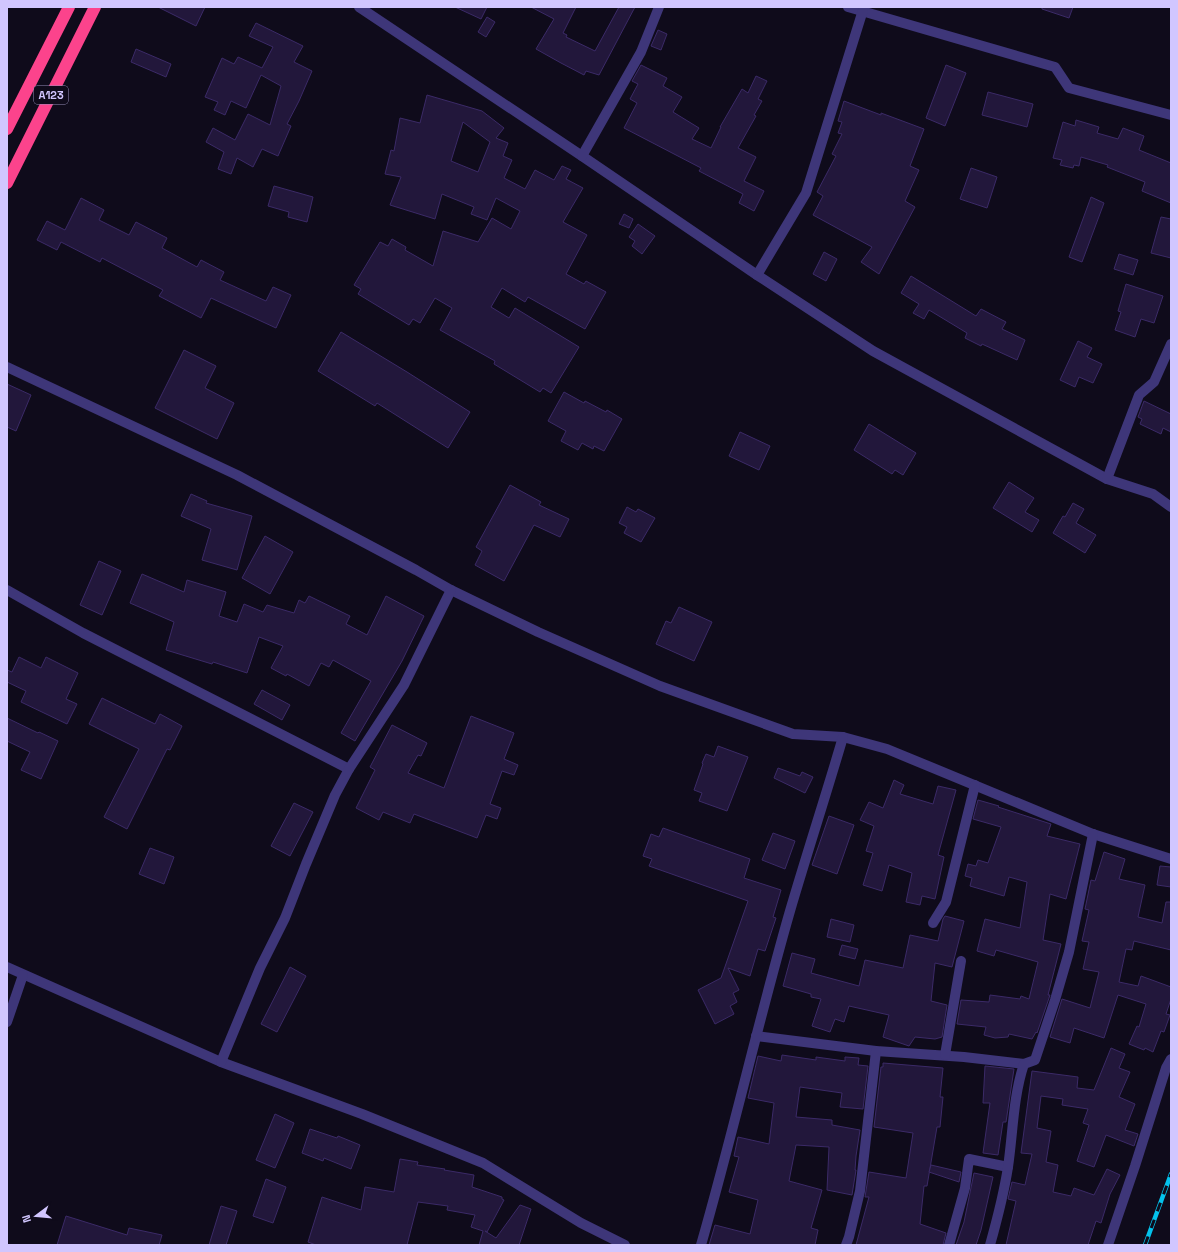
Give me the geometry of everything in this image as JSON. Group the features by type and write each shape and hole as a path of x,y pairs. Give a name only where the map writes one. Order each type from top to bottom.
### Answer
{"highway":[{"name":"A123","path":"7,128 69,7"},
{"name":"A123","path":"7,183 95,7"}],"street":[{"path":"359,7 582,156 757,276 873,351 1107,479 1153,494 1171,507"},
{"path":"582,156 641,52 658,7"},
{"path":"848,7 863,10 1055,66 1069,88 1171,116"},
{"path":"757,276 806,192 863,10"},
{"path":"1107,479 1139,395 1154,382 1171,344"},
{"path":"7,368 237,475 451,590 538,632 660,686 793,734 843,737 887,749 1093,834 1171,858"},
{"path":"7,590 83,633 349,769"},
{"path":"221,1062 260,968 285,918 335,795 349,769 404,685 451,590"},
{"path":"701,1245 790,911 843,737"},
{"path":"933,923 946,902 975,786"},
{"path":"756,1036 876,1051 945,1055 1024,1064 1035,1060 1069,952 1093,834"},
{"path":"945,1055 961,961"},
{"path":"7,967 221,1062 362,1114 483,1163 581,1223 625,1245"},
{"path":"7,1022 23,975"},
{"path":"846,1245 860,1191 876,1051"},
{"path":"1108,1245 1166,1068 1171,1059"},
{"path":"990,1245 1008,1167 1019,1079 1024,1064"},
{"path":"950,1245 965,1188 969,1159 1008,1167"}],"building":[{"path":"158,7 205,7 196,26"},
{"path":"455,7 487,7 481,19"},
{"path":"531,7 576,7 563,33 567,35 566,37 595,51 619,7 635,7 599,75 586,71 584,75 536,49 554,19"},
{"path":"1042,7 1073,7 1069,18 1042,9"},
{"path":"487,17 495,22 486,37 478,32"},
{"path":"256,23 303,46 294,62 312,71 287,124 291,126 278,156 262,149 253,167 237,158 231,174 218,169 224,152 206,142 213,128 235,140 248,114 270,125 281,86 261,75 246,108 231,101 225,115 214,110 218,102 205,97 222,58 234,64 238,57 262,68 273,47 249,36"},
{"path":"658,30 667,34 661,50 651,46"},
{"path":"136,49 171,64 166,77 131,62"},
{"path":"641,65 667,78 663,86 682,97 673,112 699,128 692,139 711,148 720,127 742,89 748,93 756,76 767,81 758,99 762,101 754,115 756,116 738,148 756,157 744,181 764,191 754,211 739,203 743,194 699,171 701,168 624,128 637,103 630,99 638,84 632,81"},
{"path":"946,65 966,73 945,126 926,118"},
{"path":"988,92 1033,104 1027,127 982,115"},
{"path":"427,95 482,111 504,128 496,138 508,143 503,156 512,160 504,178 525,189 535,170 554,180 562,166 571,170 566,179 583,188 563,222 587,235 566,274 584,284 586,281 606,292 585,329 528,297 525,302 502,288 491,307 509,318 515,308 579,347 551,393 543,388 540,392 494,364 495,361 440,330 452,308 435,298 420,323 413,319 409,325 358,294 361,289 354,285 380,242 388,246 392,239 406,247 405,250 433,266 443,231 478,242 492,218 511,229 520,211 496,198 487,220 471,214 474,207 442,194 435,219 390,205 401,177 385,174 391,150 394,151 400,118 420,123","holes":["463,122 490,142 478,172 451,161"]},
{"path":"844,101 924,129 910,166 919,170 905,201 915,207 879,274 861,262 872,247 813,215 823,196 817,192 836,156 832,154 842,134 838,133 842,122 838,121"},
{"path":"1076,120 1099,127 1097,133 1118,139 1123,128 1144,136 1139,150 1171,163 1171,203 1142,191 1145,182 1107,167 1108,165 1081,157 1079,166 1074,165 1073,168 1060,165 1062,160 1053,158 1063,122 1075,126"},
{"path":"971,168 997,177 987,208 960,199"},
{"path":"274,186 313,197 307,222 288,217 289,212 268,206"},
{"path":"1091,197 1104,203 1082,262 1069,257"},
{"path":"81,198 104,210 99,220 129,235 136,222 167,238 162,248 197,267 201,260 224,272 220,280 266,301 273,287 291,295 276,328 211,298 201,318 159,296 163,290 102,258 100,262 61,242 57,250 37,240 47,221 65,230"},
{"path":"624,214 633,219 629,228 619,224"},
{"path":"1161,217 1171,219 1171,258 1151,253"},
{"path":"638,224 655,236 642,254 632,246 635,241 629,237"},
{"path":"824,252 837,259 826,281 813,274"},
{"path":"1119,254 1138,260 1133,275 1114,269"},
{"path":"911,276 976,316 981,309 1006,322 1002,329 1025,340 1017,360 965,338 967,333 929,310 924,319 913,313 919,304 901,293"},
{"path":"1126,284 1163,296 1154,323 1141,319 1135,337 1115,330 1121,312 1118,311"},
{"path":"341,332 470,412 448,448 377,403 375,406 318,371"},
{"path":"1078,341 1092,348 1087,357 1102,364 1093,383 1079,377 1075,387 1060,380"},
{"path":"184,350 216,366 205,388 234,403 217,439 155,408"},
{"path":"7,384 31,395 16,431 7,427"},
{"path":"564,392 584,403 585,401 606,412 607,410 622,419 604,451 594,446 593,449 582,443 578,450 561,441 566,431 548,421"},
{"path":"1144,401 1171,414 1171,432 1163,428 1161,434 1140,424 1142,419 1138,417"},
{"path":"869,424 916,453 903,475 895,470 892,474 854,450"},
{"path":"740,432 770,446 759,470 729,456"},
{"path":"1009,482 1034,498 1025,512 1039,520 1032,532 993,508"},
{"path":"510,485 541,502 539,505 569,519 560,537 534,525 504,581 475,565 482,551 476,547"},
{"path":"191,494 207,501 206,503 252,516 237,570 202,560 211,529 181,516"},
{"path":"1073,503 1084,509 1076,523 1096,535 1085,553 1053,533"},
{"path":"627,507 636,512 638,509 655,518 641,542 624,533 627,527 619,523"},
{"path":"265,536 293,552 270,594 242,578"},
{"path":"99,561 121,571 102,615 80,605"},
{"path":"142,574 184,592 187,580 226,592 219,616 237,622 244,604 263,612 267,605 294,613 299,600 305,603 309,596 350,616 346,624 367,635 386,596 424,616 402,661 355,741 341,733 371,681 333,660 329,667 321,663 309,686 287,674 286,676 271,668 283,646 259,637 247,673 213,662 212,664 166,650 174,622 130,603"},
{"path":"679,607 712,622 694,661 656,644 666,621 671,623"},
{"path":"19,657 41,668 46,657 78,673 66,699 77,704 67,724 21,702 26,691 7,682 7,670 12,672"},
{"path":"262,690 290,705 282,720 254,704"},
{"path":"102,698 155,724 160,714 182,726 170,750 167,749 127,829 104,817 139,749 89,724"},
{"path":"471,716 514,733 504,759 518,765 514,775 502,771 490,804 501,808 497,819 486,815 477,838 414,814 410,823 383,812 379,820 356,808 375,770 370,767 392,725 427,743 421,756 418,755 408,773 444,788"},
{"path":"7,718 58,741 41,779 21,770 30,752 7,741"},
{"path":"718,746 748,757 727,811 699,801 702,793 694,790 706,754 714,757"},
{"path":"778,768 800,776 802,772 813,777 805,793 774,778"},
{"path":"894,780 904,785 900,794 933,804 938,786 956,790 938,855 944,857 935,899 922,896 920,905 906,902 912,873 889,865 882,891 863,885 873,853 866,851 874,826 860,820 869,802 883,808"},
{"path":"978,800 1051,824 1047,836 1080,844 1066,899 1050,894 1043,940 1061,944 1048,995 1050,995 1037,1033 1036,1032 1032,1039 1009,1034 1008,1037 995,1038 984,1035 986,1027 957,1024 961,1000 989,1002 990,995 1020,999 1021,996 1029,999 1038,962 996,950 994,956 977,951 985,919 1020,928 1027,882 1009,877 1004,896 970,886 972,878 965,876 968,864 976,866 978,860 988,863 1001,827 973,819"},
{"path":"294,803 313,812 290,856 271,846"},
{"path":"829,816 854,825 837,874 812,865"},
{"path":"663,828 750,859 744,878 781,890 773,917 776,918 765,951 758,949 750,976 728,968 739,990 733,993 737,1002 730,1006 734,1014 715,1024 698,990 721,978 748,901 649,866 652,859 643,856 651,834 659,837"},
{"path":"773,833 795,841 785,869 762,860"},
{"path":"150,848 174,857 164,884 139,874"},
{"path":"1104,852 1125,859 1119,879 1145,885 1138,917 1162,923 1166,902 1171,902 1171,950 1134,941 1132,950 1126,949 1119,982 1138,986 1141,976 1171,987 1171,999 1166,1014 1170,1015 1164,1032 1161,1031 1153,1052 1145,1048 1144,1050 1129,1044 1137,1026 1139,1027 1146,1004 1118,995 1104,1038 1074,1028 1070,1043 1050,1037 1062,999 1090,1008 1099,972 1083,969 1089,942 1082,941 1089,910 1085,909 1091,880 1095,881"},
{"path":"1160,866 1171,867 1171,887 1157,885"},
{"path":"945,916 964,921 952,967 935,963 931,1001 947,1005 942,1037 935,1039 915,1037 909,1046 883,1037 889,1015 849,1006 844,1022 835,1019 830,1032 812,1026 821,999 811,997 811,994 783,986 792,953 815,959 811,973 859,986 865,960 903,968 910,935 938,941"},
{"path":"831,919 854,925 850,942 827,937"},
{"path":"842,945 858,949 855,959 839,955"},
{"path":"290,967 306,976 277,1032 261,1024"},
{"path":"1111,1048 1125,1054 1119,1068 1130,1072 1119,1097 1135,1104 1125,1130 1138,1134 1134,1146 1106,1135 1094,1167 1077,1161 1089,1125 1083,1123 1088,1109 1062,1105 1063,1099 1041,1096 1037,1128 1051,1131 1046,1162 1058,1165 1053,1192 1071,1196 1074,1188 1094,1195 1107,1169 1120,1175 1110,1194 1101,1223 1096,1221 1088,1245 1006,1245 1016,1201 1008,1199 1012,1182 1025,1185 1032,1154 1021,1153 1032,1071 1078,1077 1077,1088 1094,1090"},
{"path":"782,1055 816,1060 816,1057 845,1061 845,1057 859,1058 858,1065 868,1066 863,1109 840,1107 842,1093 800,1087 796,1117 832,1120 832,1125 860,1130 852,1195 827,1190 829,1147 796,1145 789,1181 822,1190 811,1228 818,1230 815,1245 709,1245 715,1225 750,1234 758,1200 729,1192 739,1157 734,1156 738,1137 769,1144 774,1103 748,1098 758,1056 781,1061"},
{"path":"883,1063 943,1068 940,1097 943,1097 940,1127 937,1127 927,1186 924,1186 920,1224 946,1233 943,1245 856,1245 869,1197 865,1197 869,1172 906,1178 913,1133 874,1127 881,1067 883,1067"},
{"path":"985,1066 1014,1069 1006,1122 1003,1122 998,1155 983,1153 990,1103 983,1103"},
{"path":"275,1114 294,1123 275,1168 256,1160"},
{"path":"310,1129 337,1138 338,1136 360,1145 351,1169 324,1158 323,1161 302,1153"},
{"path":"400,1159 418,1162 417,1165 474,1175 472,1187 502,1197 504,1200 487,1232 485,1231 496,1238 520,1205 531,1209 519,1245 479,1245 483,1231 471,1227 475,1215 447,1210 448,1206 418,1202 407,1245 316,1245 308,1242 322,1197 361,1210 365,1187 394,1192"},
{"path":"931,1165 961,1172 959,1182 929,1172"},
{"path":"974,1173 993,1177 981,1230 976,1245 956,1245 964,1222"},
{"path":"266,1179 286,1187 273,1223 253,1216"},
{"path":"221,1206 237,1211 226,1245 209,1245"},
{"path":"66,1216 127,1235 129,1228 162,1235 159,1245 57,1245"}],"railway":[{"path":"1145,1245 1171,1174"}]}
